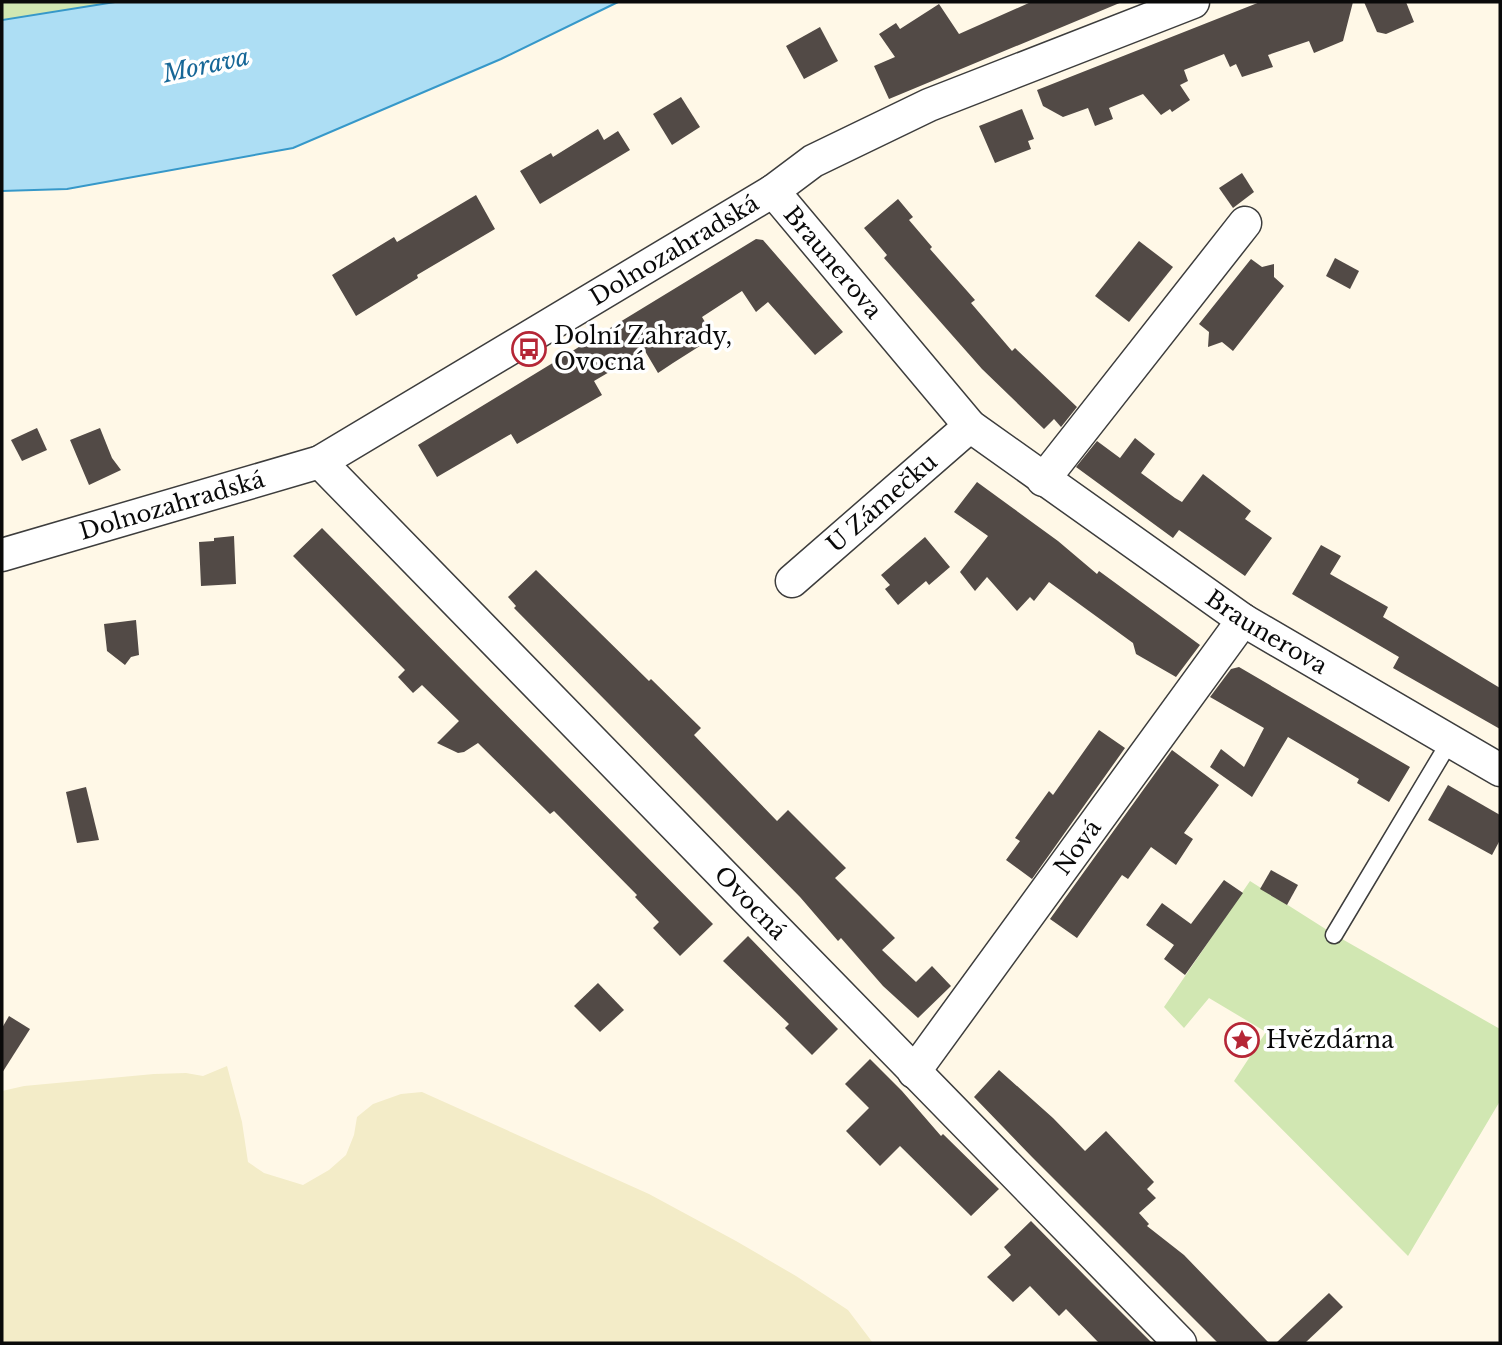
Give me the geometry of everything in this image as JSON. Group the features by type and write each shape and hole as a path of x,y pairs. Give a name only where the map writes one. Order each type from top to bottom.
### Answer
{"street":[{"name":"Dolnozahradská","path":"2,555 320,462 773,191 813,161 929,105 1193,2"},
{"name":"Braunerova","path":"773,191 970,426 1243,620 1500,770"},
{"path":"1043,480 1245,223"},
{"name":"U Zámečku","path":"792,581 970,426"},
{"name":"Ovocná","path":"320,462 1180,1343"},
{"name":"Nová","path":"914,1072 1243,620"}],"lane":[{"path":"1335,936 1450,741"}],"shaded area":[{"path":"227,1066 242,1122 248,1162 264,1173 303,1185 329,1170 346,1155 354,1135 357,1117 373,1104 401,1094 422,1092 649,1194 736,1241 848,1310 873,1343 2,1343 2,1091 24,1086 154,1074 186,1073 203,1076"}],"green space":[{"path":"2,2 115,2 2,20"},
{"path":"1250,881 1335,935 1500,1029 1500,1101 1408,1256 1234,1081 1266,1032 1209,998 1184,1028 1164,1007"}],"water":[{"name":"Morava","path":"115,2 618,2 501,59 293,148 67,189 2,191 2,20"}],"building":[{"path":"1031,2 1122,2 889,99 874,66 895,57 879,34 896,23 900,29 939,4 959,34"},
{"path":"1260,2 1353,2 1343,41 1314,53 1309,41 1268,55 1273,67 1242,77 1236,64 1230,67 1224,54 1184,70 1188,81 1180,85 1190,100 1172,112 1170,109 1161,115 1143,94 1109,108 1113,119 1095,126 1088,108 1063,117 1043,106 1037,90"},
{"path":"1364,2 1406,2 1414,22 1386,34 1377,32"},
{"path":"820,27 838,61 804,79 786,46"},
{"path":"681,97 700,127 672,145 653,114"},
{"path":"1022,109 1034,139 1028,141 1031,149 995,163 979,126"},
{"path":"598,129 604,140 618,131 630,150 540,204 520,171 551,153 553,157"},
{"path":"1242,173 1254,192 1233,208 1219,188"},
{"path":"476,195 495,229 417,275 418,278 356,316 332,275 394,237 397,242"},
{"path":"898,199 913,217 909,220 932,247 930,249 975,300 971,303 1012,351 1015,348 1077,407 1061,427 1054,419 1044,429 982,369 884,258 887,255 864,228"},
{"path":"756,239 763,240 843,332 815,355 768,302 756,312 742,291 702,317 714,337 658,373 645,351 594,381 602,395 517,444 511,434 437,477 418,445"},
{"path":"1139,241 1173,267 1129,322 1095,296"},
{"path":"1335,258 1359,271 1350,289 1326,276"},
{"path":"1251,259 1262,267 1274,264 1274,277 1284,286 1233,351 1222,342 1208,347 1209,332 1199,324"},
{"path":"37,428 47,450 22,461 11,440"},
{"path":"100,428 112,458 121,470 89,485 70,440"},
{"path":"1135,438 1155,454 1141,473 1175,498 1182,502 1203,474 1251,511 1245,519 1272,538 1245,576 1179,530 1173,538 1076,467 1097,441 1120,458"},
{"path":"977,482 1058,541 1097,574 1099,571 1200,645 1176,677 1136,654 1133,643 1049,582 1034,601 1030,597 1017,611 987,577 975,591 960,572 988,536 954,512"},
{"path":"322,528 713,924 680,956 653,928 659,922 635,897 637,895 554,811 550,814 478,743 458,753 437,743 459,721 422,685 413,693 398,677 405,670 293,556"},
{"path":"234,536 236,584 201,586 199,542"},
{"path":"925,537 950,567 929,585 926,581 898,605 885,589 890,585 881,575"},
{"path":"1321,545 1341,556 1330,574 1388,607 1383,617 1500,688 1500,729 1393,668 1399,657 1292,594"},
{"path":"536,570 701,728 694,735 777,821 788,810 846,868 835,878 895,938 882,950 916,982 932,966 951,986 918,1018 883,986 841,938 838,941 800,897 514,608 516,606 508,597"},
{"path":"136,620 139,655 131,657 125,665 107,651 104,624"},
{"path":"1239,667 1410,767 1389,802 1357,783 1359,779 1288,737 1252,797 1210,767 1221,749 1244,767 1264,728 1210,697 1231,669"},
{"path":"1099,730 1125,748 1032,879 1006,860 1020,841 1015,838 1049,791 1053,795"},
{"path":"1172,750 1219,785 1184,833 1193,839 1176,865 1151,847 1128,879 1122,875 1077,938 1050,919"},
{"path":"1448,785 1500,815 1500,840 1492,855 1428,820"},
{"path":"86,787 99,840 77,843 66,792"},
{"path":"1271,870 1298,885 1287,905 1260,889"},
{"path":"1224,880 1243,893 1185,975 1164,959 1174,945 1146,925 1162,903 1191,924"},
{"path":"748,936 838,1029 812,1055 785,1028 789,1024 723,961"},
{"path":"598,983 624,1010 600,1032 574,1006"},
{"path":"9,1016 30,1029 2,1073 2,1028"},
{"path":"870,1059 941,1136 943,1134 999,1189 971,1216 900,1146 880,1166 846,1131 869,1108 845,1084"},
{"path":"999,1070 1085,1151 1106,1131 1154,1182 1147,1189 1156,1198 1139,1213 1149,1224 1147,1226 1184,1255 1269,1343 1218,1343 1032,1157 974,1097"},
{"path":"1031,1221 1152,1343 1099,1343 1066,1309 1059,1316 1030,1286 1013,1302 987,1277 1011,1255 1004,1247"},
{"path":"1329,1293 1343,1307 1305,1343 1276,1343"}],"place":[{"name":"Dolní Zahrady, Ovocná","path":"529,349"},
{"name":"Hvězdárna","path":"1242,1040"}]}
